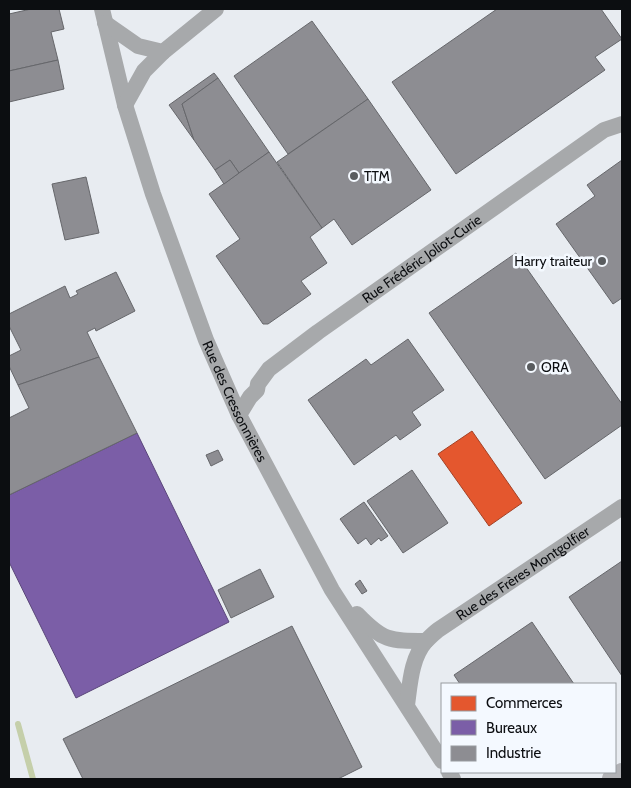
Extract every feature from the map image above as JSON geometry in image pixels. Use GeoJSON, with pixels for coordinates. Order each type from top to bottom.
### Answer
{"type":"FeatureCollection","features":[{"type":"Feature","properties":{"kind":"main road"},"geometry":{"type":"LineString","coordinates":[[613,779],[622,774]]}},
{"type":"Feature","properties":{"kind":"street"},"geometry":{"type":"LineString","coordinates":[[125,106],[144,71],[163,52],[216,9]]}},
{"type":"Feature","properties":{"kind":"street"},"geometry":{"type":"LineString","coordinates":[[103,16],[138,46],[163,52]]}},
{"type":"Feature","properties":{"kind":"street","name":"Rue des Cressonnières"},"geometry":{"type":"LineString","coordinates":[[103,16],[125,106],[153,194],[206,340],[240,414],[332,590],[441,759]]}},
{"type":"Feature","properties":{"kind":"street","name":"Rue Frédéric Joliot-Curie"},"geometry":{"type":"LineString","coordinates":[[240,414],[269,370],[311,337],[604,130],[622,124]]}},
{"type":"Feature","properties":{"kind":"street","name":"Rue des Frères Montgolfier"},"geometry":{"type":"LineString","coordinates":[[407,705],[412,674],[418,654],[426,641],[438,630],[622,507]]}},
{"type":"Feature","properties":{"kind":"street"},"geometry":{"type":"LineString","coordinates":[[332,590],[371,629],[389,640],[426,641]]}},
{"type":"Feature","properties":{"kind":"building: Commerces"},"geometry":{"type":"Polygon","coordinates":[[[472,431],[522,503],[489,526],[438,454],[472,431]]]}},
{"type":"Feature","properties":{"kind":"building: Bureaux"},"geometry":{"type":"Polygon","coordinates":[[[137,433],[229,622],[76,698],[9,562],[9,495],[137,433]]]}},
{"type":"Feature","properties":{"kind":"building: Industrie"},"geometry":{"type":"Polygon","coordinates":[[[31,9],[59,9],[64,29],[51,32],[58,60],[9,71],[9,14],[31,9]]]}},
{"type":"Feature","properties":{"kind":"building: Industrie"},"geometry":{"type":"Polygon","coordinates":[[[497,9],[601,9],[622,39],[595,57],[605,70],[456,174],[392,82],[497,9]]]}},
{"type":"Feature","properties":{"kind":"building: Industrie"},"geometry":{"type":"Polygon","coordinates":[[[312,21],[368,99],[288,154],[234,76],[312,21]]]}},
{"type":"Feature","properties":{"kind":"building: Industrie"},"geometry":{"type":"Polygon","coordinates":[[[58,60],[64,89],[9,102],[9,71],[58,60]]]}},
{"type":"Feature","properties":{"kind":"building: Industrie"},"geometry":{"type":"Polygon","coordinates":[[[214,73],[218,78],[182,104],[194,140],[169,105],[214,73]]]}},
{"type":"Feature","properties":{"kind":"building: Industrie"},"geometry":{"type":"Polygon","coordinates":[[[218,78],[269,152],[239,173],[230,160],[215,170],[194,140],[182,104],[218,78]]]}},
{"type":"Feature","properties":{"kind":"building: Industrie","name":"TTM"},"geometry":{"type":"Polygon","coordinates":[[[368,99],[431,190],[352,245],[334,219],[322,228],[277,162],[368,99]]]}},
{"type":"Feature","properties":{"kind":"building: Industrie"},"geometry":{"type":"Polygon","coordinates":[[[269,152],[322,228],[310,237],[327,263],[301,281],[311,294],[268,324],[263,324],[216,256],[240,239],[209,194],[269,152]]]}},
{"type":"Feature","properties":{"kind":"building: Industrie"},"geometry":{"type":"Polygon","coordinates":[[[230,160],[239,173],[224,184],[215,170],[230,160]]]}},
{"type":"Feature","properties":{"kind":"building: Industrie","name":"Harry traiteur"},"geometry":{"type":"Polygon","coordinates":[[[622,160],[622,298],[613,304],[556,224],[595,196],[587,185],[622,160]]]}},
{"type":"Feature","properties":{"kind":"building: Industrie"},"geometry":{"type":"Polygon","coordinates":[[[86,177],[99,233],[65,240],[52,184],[86,177]]]}},
{"type":"Feature","properties":{"kind":"building: Industrie","name":"ORA"},"geometry":{"type":"Polygon","coordinates":[[[516,253],[622,404],[622,425],[545,479],[429,313],[516,253]]]}},
{"type":"Feature","properties":{"kind":"building: Industrie"},"geometry":{"type":"Polygon","coordinates":[[[116,272],[135,311],[96,331],[95,328],[87,332],[99,357],[18,385],[9,366],[9,356],[21,350],[9,326],[9,314],[65,286],[70,298],[78,294],[76,291],[116,272]]]}},
{"type":"Feature","properties":{"kind":"building: Industrie"},"geometry":{"type":"Polygon","coordinates":[[[408,339],[444,390],[412,412],[421,425],[400,440],[396,435],[354,465],[308,400],[366,359],[371,365],[408,339]]]}},
{"type":"Feature","properties":{"kind":"building: Industrie"},"geometry":{"type":"Polygon","coordinates":[[[99,357],[137,433],[9,495],[9,418],[29,408],[18,385],[99,357]]]}},
{"type":"Feature","properties":{"kind":"building: Industrie"},"geometry":{"type":"Polygon","coordinates":[[[218,450],[223,460],[211,466],[206,455],[218,450]]]}},
{"type":"Feature","properties":{"kind":"building: Industrie"},"geometry":{"type":"Polygon","coordinates":[[[412,470],[448,523],[403,553],[367,501],[412,470]]]}},
{"type":"Feature","properties":{"kind":"building: Industrie"},"geometry":{"type":"Polygon","coordinates":[[[364,502],[388,536],[381,541],[379,538],[371,545],[366,538],[358,544],[340,519],[364,502]]]}},
{"type":"Feature","properties":{"kind":"building: Industrie"},"geometry":{"type":"Polygon","coordinates":[[[622,561],[622,676],[569,597],[622,561]]]}},
{"type":"Feature","properties":{"kind":"building: Industrie"},"geometry":{"type":"Polygon","coordinates":[[[260,569],[274,597],[231,618],[218,590],[260,569]]]}},
{"type":"Feature","properties":{"kind":"building: Industrie"},"geometry":{"type":"Polygon","coordinates":[[[360,580],[367,591],[362,594],[355,584],[360,580]]]}},
{"type":"Feature","properties":{"kind":"building: Industrie"},"geometry":{"type":"Polygon","coordinates":[[[532,622],[573,683],[459,683],[454,675],[532,622]]]}},
{"type":"Feature","properties":{"kind":"building: Industrie"},"geometry":{"type":"Polygon","coordinates":[[[292,626],[362,767],[338,779],[83,779],[63,739],[292,626]]]}},
{"type":"Feature","properties":{"kind":"waterway"},"geometry":{"type":"LineString","coordinates":[[18,724],[33,779]]}},
{"type":"Feature","properties":{"kind":"place","name":"TTM"},"geometry":{"type":"Point","coordinates":[354,176]}},
{"type":"Feature","properties":{"kind":"place","name":"Harry traiteur"},"geometry":{"type":"Point","coordinates":[602,261]}},
{"type":"Feature","properties":{"kind":"place","name":"ORA"},"geometry":{"type":"Point","coordinates":[531,367]}}]}
